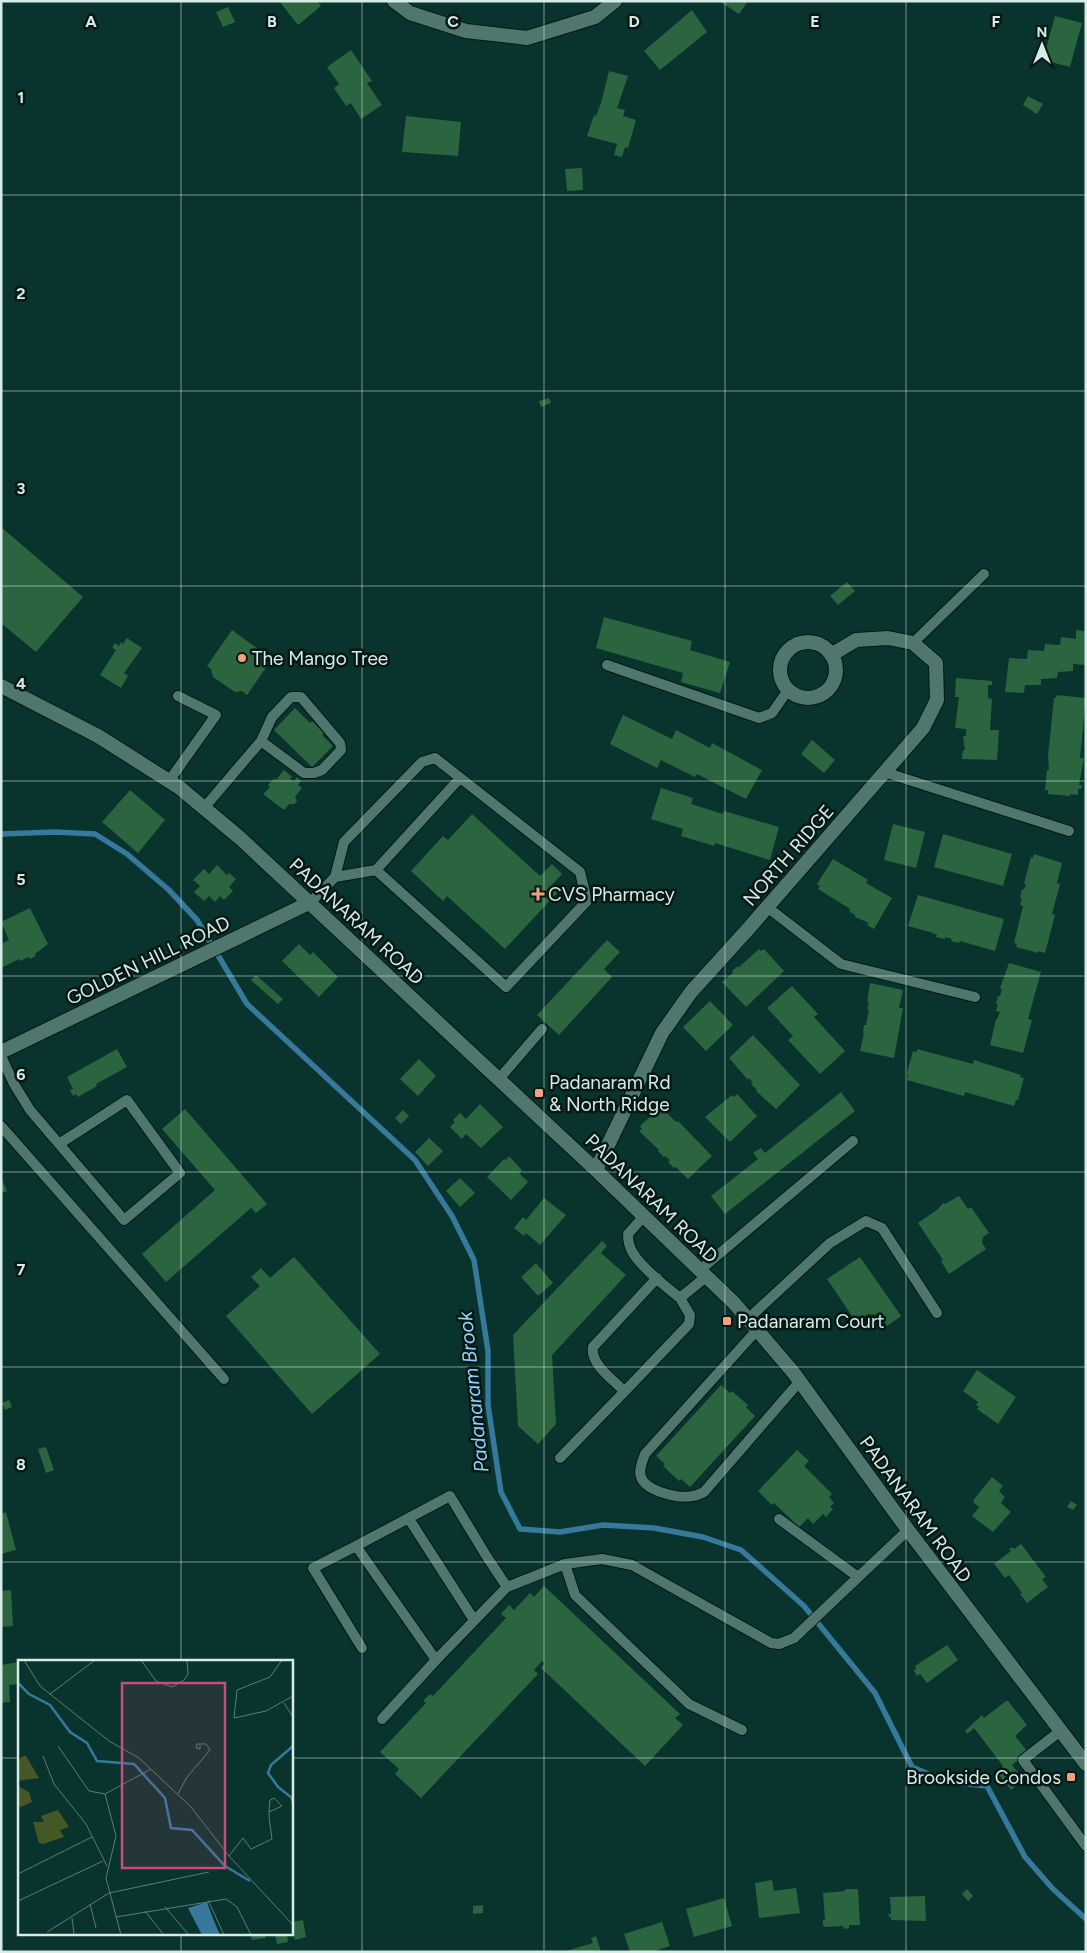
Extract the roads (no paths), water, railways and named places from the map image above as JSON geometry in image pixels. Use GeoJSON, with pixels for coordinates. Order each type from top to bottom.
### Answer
{"type":"FeatureCollection","features":[{"type":"Feature","properties":{"kind":"main road"},"geometry":{"type":"LineString","coordinates":[[394,1],[410,13],[466,31],[527,38],[595,17],[615,1]]}},
{"type":"Feature","properties":{"kind":"main road","name":"NORTH RIDGE"},"geometry":{"type":"LineString","coordinates":[[596,1170],[662,1033],[691,992],[922,728],[937,700],[936,663],[913,643],[888,638],[856,640],[831,655]]}},
{"type":"Feature","properties":{"kind":"main road"},"geometry":{"type":"LineString","coordinates":[[804,642],[815,643],[831,655],[835,665],[832,685],[816,697],[796,696],[788,690],[782,681],[779,671],[781,661],[790,649],[804,642]]}},
{"type":"Feature","properties":{"kind":"main road","name":"PADANARAM ROAD"},"geometry":{"type":"LineString","coordinates":[[1,686],[98,736],[169,781],[240,838],[311,902],[703,1273],[753,1325],[800,1381],[908,1530],[1059,1732],[1086,1764]]}},
{"type":"Feature","properties":{"kind":"main road","name":"GOLDEN HILL ROAD"},"geometry":{"type":"LineString","coordinates":[[1,1054],[311,902]]}},
{"type":"Feature","properties":{"kind":"lane"},"geometry":{"type":"LineString","coordinates":[[913,643],[984,574]]}},
{"type":"Feature","properties":{"kind":"lane"},"geometry":{"type":"LineString","coordinates":[[607,665],[759,718],[772,713],[788,690]]}},
{"type":"Feature","properties":{"kind":"lane"},"geometry":{"type":"LineString","coordinates":[[169,781],[216,715],[178,696]]}},
{"type":"Feature","properties":{"kind":"lane"},"geometry":{"type":"LineString","coordinates":[[204,808],[261,742],[272,717],[291,697],[301,697],[340,743],[341,750],[322,770],[314,773],[304,773],[261,742]]}},
{"type":"Feature","properties":{"kind":"lane"},"geometry":{"type":"LineString","coordinates":[[311,902],[335,877],[344,842],[422,762],[435,758],[580,872],[587,901],[506,987],[376,870]]}},
{"type":"Feature","properties":{"kind":"lane"},"geometry":{"type":"LineString","coordinates":[[884,772],[1069,831]]}},
{"type":"Feature","properties":{"kind":"lane"},"geometry":{"type":"LineString","coordinates":[[335,877],[376,870],[460,778]]}},
{"type":"Feature","properties":{"kind":"lane"},"geometry":{"type":"LineString","coordinates":[[767,907],[841,964],[975,998]]}},
{"type":"Feature","properties":{"kind":"lane"},"geometry":{"type":"LineString","coordinates":[[499,1079],[542,1029]]}},
{"type":"Feature","properties":{"kind":"lane"},"geometry":{"type":"LineString","coordinates":[[1,1054],[14,1084],[30,1110],[59,1144],[124,1220],[180,1173],[127,1100],[59,1144]]}},
{"type":"Feature","properties":{"kind":"lane"},"geometry":{"type":"LineString","coordinates":[[1,1126],[224,1379]]}},
{"type":"Feature","properties":{"kind":"lane"},"geometry":{"type":"LineString","coordinates":[[680,1298],[703,1273],[853,1141]]}},
{"type":"Feature","properties":{"kind":"lane"},"geometry":{"type":"LineString","coordinates":[[560,1458],[689,1324],[690,1316],[680,1298],[633,1254],[628,1244],[628,1234],[644,1216]]}},
{"type":"Feature","properties":{"kind":"lane"},"geometry":{"type":"LineString","coordinates":[[800,1381],[704,1492],[691,1497],[672,1496],[652,1488],[643,1481],[640,1473],[641,1463],[645,1454],[753,1325],[830,1242],[866,1221],[882,1228],[937,1312]]}},
{"type":"Feature","properties":{"kind":"lane"},"geometry":{"type":"LineString","coordinates":[[626,1390],[595,1361],[592,1354],[593,1347],[657,1278]]}},
{"type":"Feature","properties":{"kind":"lane"},"geometry":{"type":"LineString","coordinates":[[362,1648],[313,1568],[450,1496],[507,1587]]}},
{"type":"Feature","properties":{"kind":"lane"},"geometry":{"type":"LineString","coordinates":[[409,1519],[474,1620]]}},
{"type":"Feature","properties":{"kind":"lane"},"geometry":{"type":"LineString","coordinates":[[779,1519],[858,1577]]}},
{"type":"Feature","properties":{"kind":"lane"},"geometry":{"type":"LineString","coordinates":[[382,1719],[507,1587],[565,1564],[602,1559],[632,1565],[771,1643],[779,1644],[794,1638],[908,1530]]}},
{"type":"Feature","properties":{"kind":"lane"},"geometry":{"type":"LineString","coordinates":[[356,1546],[436,1660]]}},
{"type":"Feature","properties":{"kind":"lane"},"geometry":{"type":"LineString","coordinates":[[565,1564],[574,1595],[689,1704],[742,1730]]}},
{"type":"Feature","properties":{"kind":"lane"},"geometry":{"type":"LineString","coordinates":[[1059,1732],[1023,1760],[1086,1846]]}},
{"type":"Feature","properties":{"kind":"waterway","name":"Padanaram Brook"},"geometry":{"type":"LineString","coordinates":[[1,834],[55,832],[95,834],[127,854],[169,890],[197,920],[247,1004],[415,1160],[452,1216],[474,1260],[488,1351],[488,1405],[501,1492],[520,1529],[560,1532],[603,1525],[654,1528],[703,1537],[741,1550],[804,1606],[875,1693],[912,1767],[948,1782],[987,1786],[1025,1857],[1053,1889],[1086,1919]]}},
{"type":"Feature","properties":{"kind":"place","name":"The Mango Tree"},"geometry":{"type":"Point","coordinates":[242,658]}},
{"type":"Feature","properties":{"kind":"place","name":"CVS Pharmacy"},"geometry":{"type":"Point","coordinates":[538,894]}},
{"type":"Feature","properties":{"kind":"place","name":"Padanaram Rd & North Ridge"},"geometry":{"type":"Point","coordinates":[539,1093]}},
{"type":"Feature","properties":{"kind":"place","name":"Padanaram Court"},"geometry":{"type":"Point","coordinates":[727,1321]}},
{"type":"Feature","properties":{"kind":"place","name":"Brookside Condos"},"geometry":{"type":"Point","coordinates":[1071,1777]}}]}
